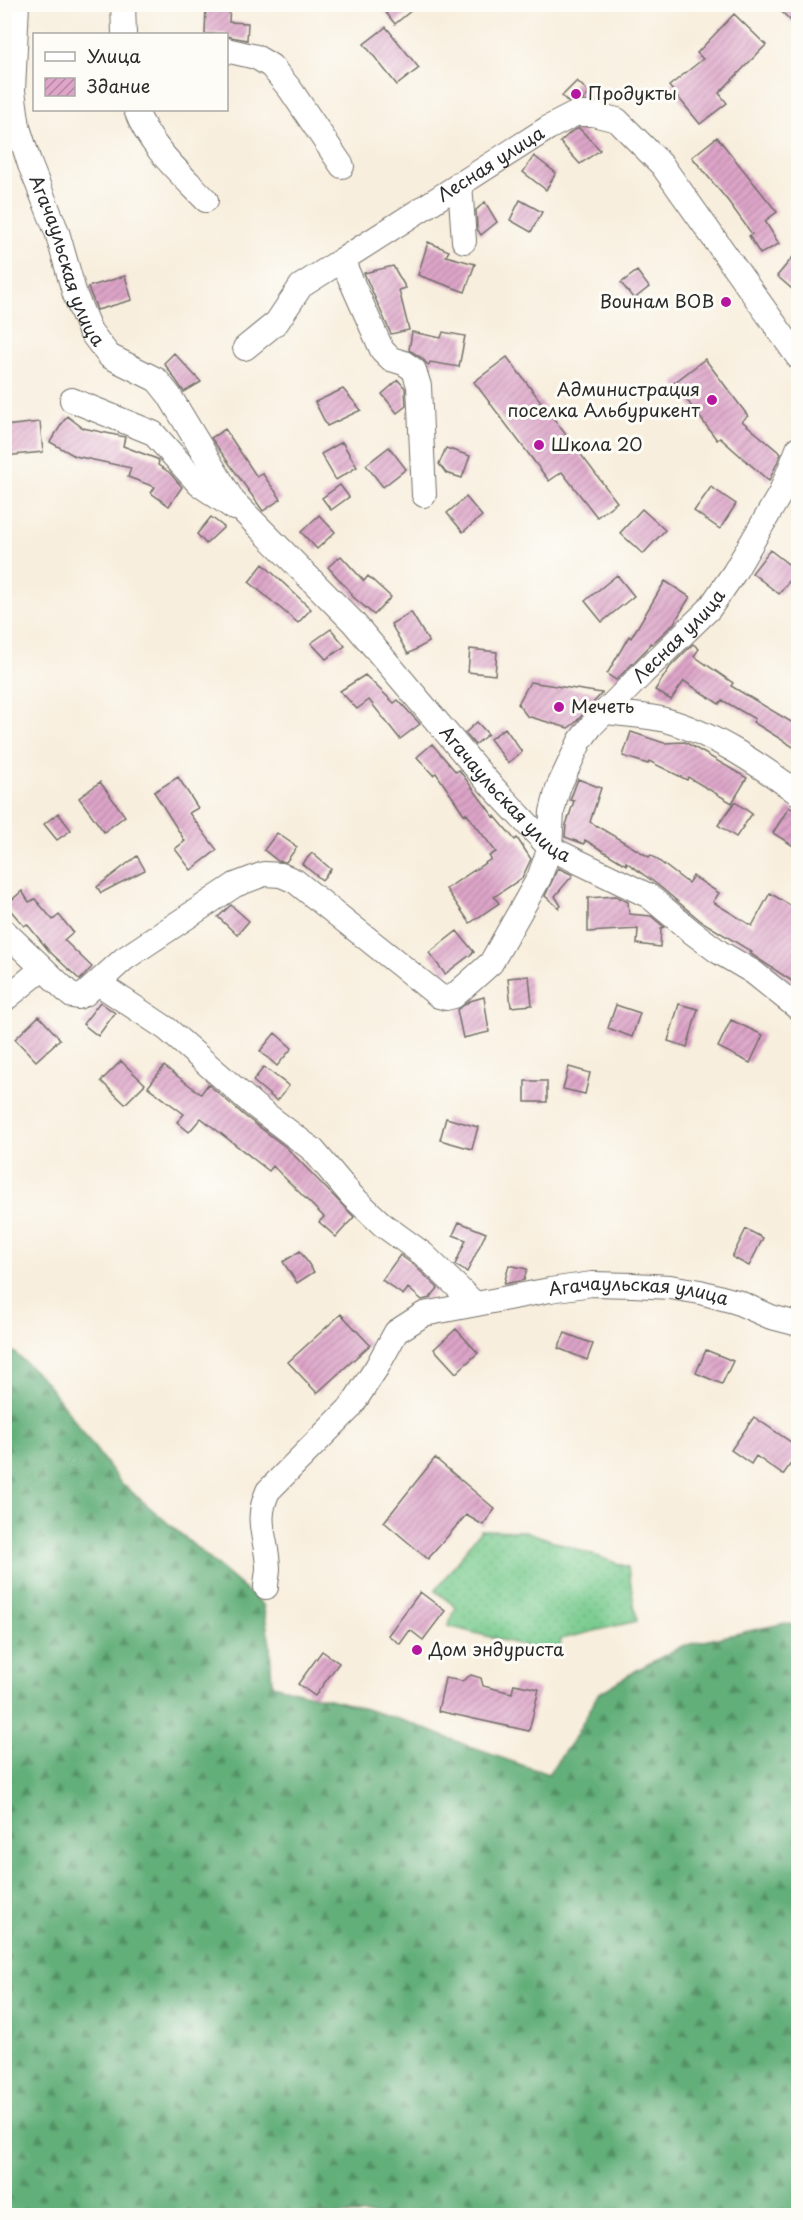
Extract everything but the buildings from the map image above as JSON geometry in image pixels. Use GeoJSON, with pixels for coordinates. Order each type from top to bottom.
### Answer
{"type":"FeatureCollection","features":[{"type":"Feature","properties":{"kind":"street","name":"Агачаульская улица"},"geometry":{"type":"LineString","coordinates":[[17,4],[13,91],[18,127],[30,165],[57,232],[75,295],[90,331],[109,356],[157,380],[169,395],[233,501],[352,622],[487,781],[550,848],[649,896],[719,952],[753,972],[798,1008]]}},
{"type":"Feature","properties":{"kind":"street"},"geometry":{"type":"LineString","coordinates":[[123,4],[124,33]]}},
{"type":"Feature","properties":{"kind":"street"},"geometry":{"type":"LineString","coordinates":[[228,50],[256,57],[271,66],[291,89],[342,166]]}},
{"type":"Feature","properties":{"kind":"street"},"geometry":{"type":"LineString","coordinates":[[136,111],[165,158],[206,200]]}},
{"type":"Feature","properties":{"kind":"street","name":"Лесная улица"},"geometry":{"type":"LineString","coordinates":[[245,348],[277,322],[301,286],[548,128],[575,114],[593,114],[617,120],[662,165],[798,357]]}},
{"type":"Feature","properties":{"kind":"street"},"geometry":{"type":"LineString","coordinates":[[460,183],[464,241]]}},
{"type":"Feature","properties":{"kind":"street"},"geometry":{"type":"LineString","coordinates":[[342,260],[382,350],[391,359],[404,363],[414,370],[419,386],[424,495]]}},
{"type":"Feature","properties":{"kind":"street","name":"Агачаульская улица"},"geometry":{"type":"LineString","coordinates":[[72,400],[153,433],[199,484],[258,525]]}},
{"type":"Feature","properties":{"kind":"street","name":"Лесная улица"},"geometry":{"type":"LineString","coordinates":[[42,969],[72,996],[78,997],[85,994],[124,959],[235,885],[264,874],[281,875],[295,881],[439,996],[446,998],[454,996],[490,963],[538,878],[550,848],[552,812],[558,788],[580,741],[642,674],[709,609],[734,573],[780,494],[798,450]]}},
{"type":"Feature","properties":{"kind":"street"},"geometry":{"type":"LineString","coordinates":[[606,712],[663,720],[685,726],[744,757],[798,793]]}},
{"type":"Feature","properties":{"kind":"street"},"geometry":{"type":"LineString","coordinates":[[4,931],[42,969],[4,1000]]}},
{"type":"Feature","properties":{"kind":"street"},"geometry":{"type":"LineString","coordinates":[[98,983],[167,1029],[255,1106],[313,1150],[352,1196],[383,1225],[423,1254],[475,1304]]}},
{"type":"Feature","properties":{"kind":"street","name":"Агачаульская улица"},"geometry":{"type":"LineString","coordinates":[[266,1587],[268,1568],[261,1521],[263,1504],[268,1491],[350,1408],[377,1367],[396,1332],[424,1314],[592,1284],[642,1285],[670,1287],[718,1297],[737,1302],[771,1317],[798,1324]]}},
{"type":"Feature","properties":{"kind":"green space"},"geometry":{"type":"Polygon","coordinates":[[[4,1349],[15,1353],[46,1382],[119,1481],[263,1605],[270,1644],[272,1685],[353,1705],[410,1723],[548,1774],[575,1737],[598,1694],[637,1670],[682,1646],[785,1623],[798,1626],[798,2215],[5,2215],[4,1349]]]}},
{"type":"Feature","properties":{"kind":"green space"},"geometry":{"type":"Polygon","coordinates":[[[481,1530],[525,1531],[628,1567],[637,1621],[561,1639],[559,1655],[448,1626],[456,1607],[435,1591],[481,1530]]]}},
{"type":"Feature","properties":{"kind":"place","name":"Продукты"},"geometry":{"type":"Point","coordinates":[576,94]}},
{"type":"Feature","properties":{"kind":"place","name":"Воинам ВОВ"},"geometry":{"type":"Point","coordinates":[726,302]}},
{"type":"Feature","properties":{"kind":"place","name":"Администрация поселка Альбурикент"},"geometry":{"type":"Point","coordinates":[712,400]}},
{"type":"Feature","properties":{"kind":"place","name":"Школа 20"},"geometry":{"type":"Point","coordinates":[539,445]}},
{"type":"Feature","properties":{"kind":"place","name":"Мечеть"},"geometry":{"type":"Point","coordinates":[559,707]}},
{"type":"Feature","properties":{"kind":"place","name":"Дом эндуриста"},"geometry":{"type":"Point","coordinates":[417,1650]}}]}
